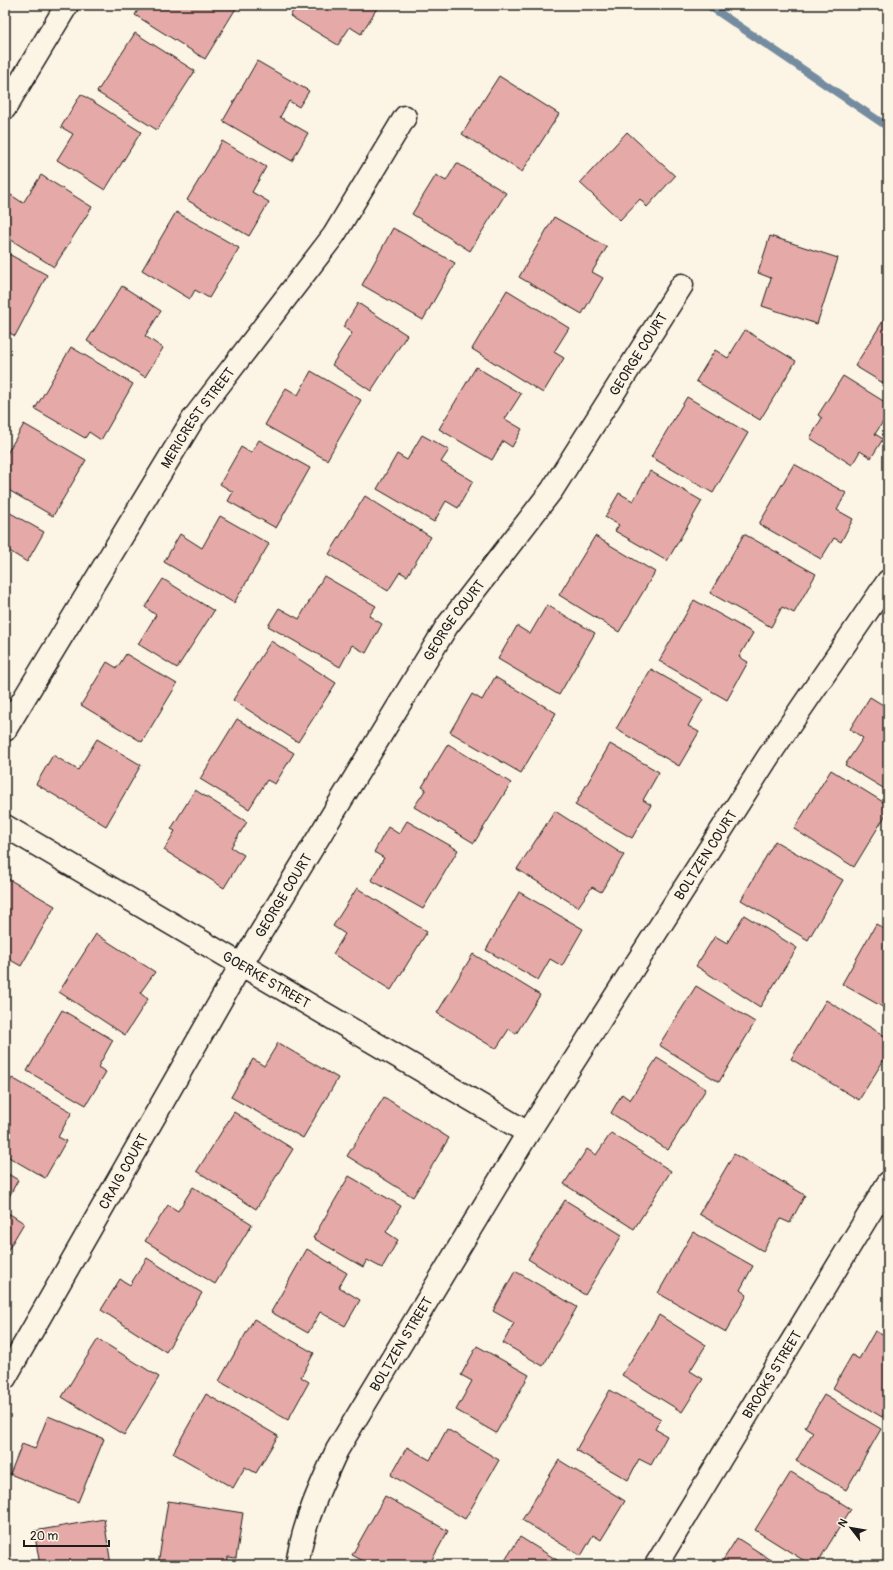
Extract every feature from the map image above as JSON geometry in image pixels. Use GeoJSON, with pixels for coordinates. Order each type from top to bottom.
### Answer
{"type":"FeatureCollection","features":[{"type":"Feature","properties":{"kind":"street"},"geometry":{"type":"LineString","coordinates":[[5,108],[67,5]]}},
{"type":"Feature","properties":{"kind":"street","name":"MERICREST STREET"},"geometry":{"type":"LineString","coordinates":[[5,730],[193,419],[334,235],[405,117]]}},
{"type":"Feature","properties":{"kind":"street","name":"GEORGE COURT"},"geometry":{"type":"LineString","coordinates":[[241,965],[447,626],[552,490],[682,285]]}},
{"type":"Feature","properties":{"kind":"street","name":"BOLTZEN COURT"},"geometry":{"type":"LineString","coordinates":[[528,1133],[768,757],[888,581]]}},
{"type":"Feature","properties":{"kind":"street","name":"GOERKE STREET"},"geometry":{"type":"LineString","coordinates":[[5,826],[528,1133]]}},
{"type":"Feature","properties":{"kind":"street","name":"CRAIG COURT"},"geometry":{"type":"LineString","coordinates":[[5,1378],[241,965]]}},
{"type":"Feature","properties":{"kind":"street","name":"BOLTZEN STREET"},"geometry":{"type":"LineString","coordinates":[[297,1565],[315,1498],[337,1450],[528,1133]]}},
{"type":"Feature","properties":{"kind":"street","name":"BROOKS STREET"},"geometry":{"type":"LineString","coordinates":[[656,1565],[888,1183]]}},
{"type":"Feature","properties":{"kind":"building"},"geometry":{"type":"Polygon","coordinates":[[[141,5],[238,5],[205,59],[135,15],[141,5]]]}},
{"type":"Feature","properties":{"kind":"building"},"geometry":{"type":"Polygon","coordinates":[[[297,5],[379,5],[361,34],[350,27],[338,45],[290,16],[297,5]]]}},
{"type":"Feature","properties":{"kind":"building"},"geometry":{"type":"Polygon","coordinates":[[[135,33],[195,71],[157,130],[97,92],[135,33]]]}},
{"type":"Feature","properties":{"kind":"building"},"geometry":{"type":"Polygon","coordinates":[[[257,61],[309,91],[299,107],[289,101],[280,117],[308,133],[292,161],[223,121],[257,61]]]}},
{"type":"Feature","properties":{"kind":"building"},"geometry":{"type":"Polygon","coordinates":[[[499,76],[559,114],[522,172],[462,134],[499,76]]]}},
{"type":"Feature","properties":{"kind":"building"},"geometry":{"type":"Polygon","coordinates":[[[81,94],[141,132],[105,190],[57,160],[73,134],[61,127],[81,94]]]}},
{"type":"Feature","properties":{"kind":"building"},"geometry":{"type":"Polygon","coordinates":[[[627,132],[675,176],[647,207],[640,199],[620,220],[580,183],[627,132]]]}},
{"type":"Feature","properties":{"kind":"building"},"geometry":{"type":"Polygon","coordinates":[[[222,141],[266,167],[252,192],[269,202],[249,236],[187,200],[222,141]]]}},
{"type":"Feature","properties":{"kind":"building"},"geometry":{"type":"Polygon","coordinates":[[[457,163],[506,193],[470,251],[412,214],[436,175],[446,181],[457,163]]]}},
{"type":"Feature","properties":{"kind":"building"},"geometry":{"type":"Polygon","coordinates":[[[41,175],[92,207],[54,267],[5,236],[9,228],[5,226],[5,204],[11,195],[23,203],[41,175]]]}},
{"type":"Feature","properties":{"kind":"building"},"geometry":{"type":"Polygon","coordinates":[[[176,212],[239,248],[209,298],[195,290],[190,299],[142,270],[176,212]]]}},
{"type":"Feature","properties":{"kind":"building"},"geometry":{"type":"Polygon","coordinates":[[[554,217],[607,247],[592,272],[603,278],[582,314],[519,277],[554,217]]]}},
{"type":"Feature","properties":{"kind":"building"},"geometry":{"type":"Polygon","coordinates":[[[393,228],[455,263],[423,320],[362,285],[393,228]]]}},
{"type":"Feature","properties":{"kind":"building"},"geometry":{"type":"Polygon","coordinates":[[[770,236],[838,258],[817,324],[762,306],[771,278],[758,273],[770,236]]]}},
{"type":"Feature","properties":{"kind":"building"},"geometry":{"type":"Polygon","coordinates":[[[5,252],[47,275],[15,336],[5,330],[5,252]]]}},
{"type":"Feature","properties":{"kind":"building"},"geometry":{"type":"Polygon","coordinates":[[[122,286],[161,311],[145,336],[163,348],[145,377],[87,341],[122,286]]]}},
{"type":"Feature","properties":{"kind":"building"},"geometry":{"type":"Polygon","coordinates":[[[507,290],[569,328],[554,352],[564,358],[543,393],[472,349],[507,290]]]}},
{"type":"Feature","properties":{"kind":"building"},"geometry":{"type":"Polygon","coordinates":[[[358,303],[407,335],[371,391],[332,365],[352,333],[343,327],[358,303]]]}},
{"type":"Feature","properties":{"kind":"building"},"geometry":{"type":"Polygon","coordinates":[[[888,313],[888,386],[855,366],[888,313]]]}},
{"type":"Feature","properties":{"kind":"building"},"geometry":{"type":"Polygon","coordinates":[[[745,330],[796,361],[760,420],[696,381],[715,350],[728,358],[745,330]]]}},
{"type":"Feature","properties":{"kind":"building"},"geometry":{"type":"Polygon","coordinates":[[[71,347],[133,384],[101,440],[89,432],[85,438],[35,409],[71,347]]]}},
{"type":"Feature","properties":{"kind":"building"},"geometry":{"type":"Polygon","coordinates":[[[476,367],[521,394],[505,419],[522,429],[512,447],[503,441],[492,460],[439,429],[476,367]]]}},
{"type":"Feature","properties":{"kind":"building"},"geometry":{"type":"Polygon","coordinates":[[[311,371],[361,400],[327,460],[265,425],[286,388],[298,395],[311,371]]]}},
{"type":"Feature","properties":{"kind":"building"},"geometry":{"type":"Polygon","coordinates":[[[843,376],[888,404],[888,414],[875,434],[883,439],[871,458],[860,451],[852,465],[810,438],[822,418],[818,415],[843,376]]]}},
{"type":"Feature","properties":{"kind":"building"},"geometry":{"type":"Polygon","coordinates":[[[687,397],[748,433],[713,493],[651,457],[687,397]]]}},
{"type":"Feature","properties":{"kind":"building"},"geometry":{"type":"Polygon","coordinates":[[[24,424],[86,460],[53,516],[5,488],[5,457],[24,424]]]}},
{"type":"Feature","properties":{"kind":"building"},"geometry":{"type":"Polygon","coordinates":[[[422,435],[449,450],[441,462],[473,481],[458,508],[446,501],[434,522],[377,489],[397,454],[407,460],[422,435]]]}},
{"type":"Feature","properties":{"kind":"building"},"geometry":{"type":"Polygon","coordinates":[[[259,440],[310,468],[276,528],[228,501],[233,492],[220,484],[241,447],[251,453],[259,440]]]}},
{"type":"Feature","properties":{"kind":"building"},"geometry":{"type":"Polygon","coordinates":[[[794,464],[846,493],[837,510],[853,519],[841,542],[834,538],[821,559],[759,524],[794,464]]]}},
{"type":"Feature","properties":{"kind":"building"},"geometry":{"type":"Polygon","coordinates":[[[650,471],[702,501],[667,561],[615,531],[619,525],[605,517],[619,493],[633,501],[650,471]]]}},
{"type":"Feature","properties":{"kind":"building"},"geometry":{"type":"Polygon","coordinates":[[[365,496],[431,537],[407,576],[400,572],[388,591],[329,554],[365,496]]]}},
{"type":"Feature","properties":{"kind":"building"},"geometry":{"type":"Polygon","coordinates":[[[5,510],[44,532],[27,562],[6,549],[5,551],[5,510]]]}},
{"type":"Feature","properties":{"kind":"building"},"geometry":{"type":"Polygon","coordinates":[[[220,516],[269,544],[234,603],[164,562],[180,534],[202,548],[220,516]]]}},
{"type":"Feature","properties":{"kind":"building"},"geometry":{"type":"Polygon","coordinates":[[[744,534],[816,574],[794,613],[782,607],[771,627],[710,593],[744,534]]]}},
{"type":"Feature","properties":{"kind":"building"},"geometry":{"type":"Polygon","coordinates":[[[595,536],[655,572],[619,632],[559,595],[595,536]]]}},
{"type":"Feature","properties":{"kind":"building"},"geometry":{"type":"Polygon","coordinates":[[[324,576],[376,606],[369,616],[382,624],[366,653],[352,645],[340,667],[268,626],[279,608],[299,619],[324,576]]]}},
{"type":"Feature","properties":{"kind":"building"},"geometry":{"type":"Polygon","coordinates":[[[163,579],[214,611],[177,668],[138,644],[156,615],[145,607],[163,579]]]}},
{"type":"Feature","properties":{"kind":"building"},"geometry":{"type":"Polygon","coordinates":[[[694,600],[753,633],[739,657],[748,662],[727,700],[659,661],[694,600]]]}},
{"type":"Feature","properties":{"kind":"building"},"geometry":{"type":"Polygon","coordinates":[[[547,605],[595,633],[559,695],[498,659],[517,626],[530,634],[547,605]]]}},
{"type":"Feature","properties":{"kind":"building"},"geometry":{"type":"Polygon","coordinates":[[[271,641],[336,683],[298,742],[233,700],[271,641]]]}},
{"type":"Feature","properties":{"kind":"building"},"geometry":{"type":"Polygon","coordinates":[[[126,654],[177,684],[142,742],[81,705],[107,662],[117,668],[126,654]]]}},
{"type":"Feature","properties":{"kind":"building"},"geometry":{"type":"Polygon","coordinates":[[[651,669],[703,699],[688,726],[699,732],[679,766],[616,729],[651,669]]]}},
{"type":"Feature","properties":{"kind":"building"},"geometry":{"type":"Polygon","coordinates":[[[495,677],[556,713],[521,773],[450,732],[472,694],[482,700],[495,677]]]}},
{"type":"Feature","properties":{"kind":"building"},"geometry":{"type":"Polygon","coordinates":[[[870,697],[888,708],[888,791],[845,765],[863,738],[850,729],[870,697]]]}},
{"type":"Feature","properties":{"kind":"building"},"geometry":{"type":"Polygon","coordinates":[[[237,719],[294,753],[275,784],[267,780],[249,809],[200,779],[237,719]]]}},
{"type":"Feature","properties":{"kind":"building"},"geometry":{"type":"Polygon","coordinates":[[[97,739],[141,765],[106,826],[36,784],[53,755],[78,770],[97,739]]]}},
{"type":"Feature","properties":{"kind":"building"},"geometry":{"type":"Polygon","coordinates":[[[448,744],[511,783],[474,843],[414,807],[426,789],[422,787],[448,744]]]}},
{"type":"Feature","properties":{"kind":"building"},"geometry":{"type":"Polygon","coordinates":[[[610,744],[659,772],[643,800],[651,805],[632,838],[575,805],[610,744]]]}},
{"type":"Feature","properties":{"kind":"building"},"geometry":{"type":"Polygon","coordinates":[[[831,770],[888,805],[888,811],[854,867],[794,829],[831,770]]]}},
{"type":"Feature","properties":{"kind":"building"},"geometry":{"type":"Polygon","coordinates":[[[195,790],[247,822],[231,847],[244,855],[224,888],[164,850],[175,831],[171,829],[195,790]]]}},
{"type":"Feature","properties":{"kind":"building"},"geometry":{"type":"Polygon","coordinates":[[[555,811],[624,855],[601,892],[592,887],[578,907],[517,869],[555,811]]]}},
{"type":"Feature","properties":{"kind":"building"},"geometry":{"type":"Polygon","coordinates":[[[407,821],[458,850],[423,909],[371,880],[384,858],[374,852],[388,827],[399,834],[407,821]]]}},
{"type":"Feature","properties":{"kind":"building"},"geometry":{"type":"Polygon","coordinates":[[[775,841],[843,880],[808,940],[741,900],[775,841]]]}},
{"type":"Feature","properties":{"kind":"building"},"geometry":{"type":"Polygon","coordinates":[[[5,877],[55,906],[21,966],[5,957],[5,877]]]}},
{"type":"Feature","properties":{"kind":"building"},"geometry":{"type":"Polygon","coordinates":[[[357,888],[427,932],[391,990],[333,954],[345,934],[333,926],[357,888]]]}},
{"type":"Feature","properties":{"kind":"building"},"geometry":{"type":"Polygon","coordinates":[[[519,892],[583,929],[562,966],[550,959],[538,980],[486,950],[519,892]]]}},
{"type":"Feature","properties":{"kind":"building"},"geometry":{"type":"Polygon","coordinates":[[[744,915],[797,948],[760,1007],[696,966],[715,936],[727,943],[744,915]]]}},
{"type":"Feature","properties":{"kind":"building"},"geometry":{"type":"Polygon","coordinates":[[[876,924],[888,931],[888,1010],[842,984],[876,924]]]}},
{"type":"Feature","properties":{"kind":"building"},"geometry":{"type":"Polygon","coordinates":[[[96,934],[155,972],[140,993],[148,999],[125,1035],[59,992],[96,934]]]}},
{"type":"Feature","properties":{"kind":"building"},"geometry":{"type":"Polygon","coordinates":[[[473,954],[540,995],[516,1034],[509,1029],[496,1049],[437,1013],[473,954]]]}},
{"type":"Feature","properties":{"kind":"building"},"geometry":{"type":"Polygon","coordinates":[[[696,986],[755,1022],[719,1082],[659,1045],[696,986]]]}},
{"type":"Feature","properties":{"kind":"building"},"geometry":{"type":"Polygon","coordinates":[[[826,1000],[888,1038],[888,1053],[859,1100],[791,1059],[826,1000]]]}},
{"type":"Feature","properties":{"kind":"building"},"geometry":{"type":"Polygon","coordinates":[[[62,1010],[113,1040],[98,1067],[106,1072],[86,1105],[27,1071],[62,1010]]]}},
{"type":"Feature","properties":{"kind":"building"},"geometry":{"type":"Polygon","coordinates":[[[278,1043],[338,1078],[303,1138],[231,1097],[253,1059],[264,1066],[278,1043]]]}},
{"type":"Feature","properties":{"kind":"building"},"geometry":{"type":"Polygon","coordinates":[[[657,1058],[706,1089],[668,1150],[611,1113],[622,1094],[630,1100],[657,1058]]]}},
{"type":"Feature","properties":{"kind":"building"},"geometry":{"type":"Polygon","coordinates":[[[12,1078],[72,1112],[58,1137],[66,1141],[45,1178],[5,1155],[5,1091],[12,1078]]]}},
{"type":"Feature","properties":{"kind":"building"},"geometry":{"type":"Polygon","coordinates":[[[384,1097],[449,1138],[413,1197],[347,1156],[384,1097]]]}},
{"type":"Feature","properties":{"kind":"building"},"geometry":{"type":"Polygon","coordinates":[[[234,1112],[293,1149],[256,1209],[197,1171],[234,1112]]]}},
{"type":"Feature","properties":{"kind":"building"},"geometry":{"type":"Polygon","coordinates":[[[611,1133],[671,1171],[634,1229],[564,1184],[587,1149],[596,1155],[611,1133]]]}},
{"type":"Feature","properties":{"kind":"building"},"geometry":{"type":"Polygon","coordinates":[[[734,1154],[805,1195],[790,1223],[781,1219],[763,1251],[699,1214],[734,1154]]]}},
{"type":"Feature","properties":{"kind":"building"},"geometry":{"type":"Polygon","coordinates":[[[5,1172],[18,1180],[5,1204],[5,1172]]]}},
{"type":"Feature","properties":{"kind":"building"},"geometry":{"type":"Polygon","coordinates":[[[349,1176],[401,1206],[386,1232],[398,1240],[382,1268],[367,1260],[363,1267],[313,1238],[349,1176]]]}},
{"type":"Feature","properties":{"kind":"building"},"geometry":{"type":"Polygon","coordinates":[[[193,1187],[252,1224],[215,1284],[145,1241],[168,1205],[178,1211],[193,1187]]]}},
{"type":"Feature","properties":{"kind":"building"},"geometry":{"type":"Polygon","coordinates":[[[565,1200],[622,1235],[585,1295],[528,1259],[565,1200]]]}},
{"type":"Feature","properties":{"kind":"building"},"geometry":{"type":"Polygon","coordinates":[[[5,1211],[24,1223],[5,1255],[5,1211]]]}},
{"type":"Feature","properties":{"kind":"building"},"geometry":{"type":"Polygon","coordinates":[[[693,1232],[753,1266],[740,1290],[747,1295],[726,1332],[658,1293],[693,1232]]]}},
{"type":"Feature","properties":{"kind":"building"},"geometry":{"type":"Polygon","coordinates":[[[307,1249],[347,1273],[339,1287],[360,1300],[345,1326],[320,1312],[308,1333],[271,1312],[307,1249]]]}},
{"type":"Feature","properties":{"kind":"building"},"geometry":{"type":"Polygon","coordinates":[[[147,1258],[202,1293],[166,1352],[101,1310],[120,1279],[130,1285],[147,1258]]]}},
{"type":"Feature","properties":{"kind":"building"},"geometry":{"type":"Polygon","coordinates":[[[515,1271],[577,1307],[543,1366],[503,1343],[514,1323],[493,1311],[515,1271]]]}},
{"type":"Feature","properties":{"kind":"building"},"geometry":{"type":"Polygon","coordinates":[[[659,1315],[706,1345],[690,1371],[703,1379],[682,1412],[622,1375],[659,1315]]]}},
{"type":"Feature","properties":{"kind":"building"},"geometry":{"type":"Polygon","coordinates":[[[254,1319],[314,1353],[301,1377],[309,1382],[288,1420],[219,1381],[254,1319]]]}},
{"type":"Feature","properties":{"kind":"building"},"geometry":{"type":"Polygon","coordinates":[[[875,1331],[888,1338],[888,1407],[882,1417],[833,1388],[852,1355],[859,1359],[875,1331]]]}},
{"type":"Feature","properties":{"kind":"building"},"geometry":{"type":"Polygon","coordinates":[[[98,1339],[159,1377],[124,1435],[62,1397],[98,1339]]]}},
{"type":"Feature","properties":{"kind":"building"},"geometry":{"type":"Polygon","coordinates":[[[477,1346],[529,1375],[496,1433],[456,1410],[472,1381],[461,1375],[477,1346]]]}},
{"type":"Feature","properties":{"kind":"building"},"geometry":{"type":"Polygon","coordinates":[[[610,1390],[661,1419],[655,1429],[667,1436],[651,1465],[639,1459],[628,1480],[576,1450],[610,1390]]]}},
{"type":"Feature","properties":{"kind":"building"},"geometry":{"type":"Polygon","coordinates":[[[206,1394],[278,1436],[256,1473],[245,1467],[233,1488],[173,1453],[206,1394]]]}},
{"type":"Feature","properties":{"kind":"building"},"geometry":{"type":"Polygon","coordinates":[[[824,1395],[881,1429],[846,1490],[796,1461],[813,1432],[805,1427],[824,1395]]]}},
{"type":"Feature","properties":{"kind":"building"},"geometry":{"type":"Polygon","coordinates":[[[48,1416],[104,1439],[78,1502],[10,1474],[22,1444],[35,1449],[48,1416]]]}},
{"type":"Feature","properties":{"kind":"building"},"geometry":{"type":"Polygon","coordinates":[[[447,1429],[499,1460],[465,1519],[391,1475],[407,1447],[430,1460],[447,1429]]]}},
{"type":"Feature","properties":{"kind":"building"},"geometry":{"type":"Polygon","coordinates":[[[559,1460],[625,1501],[601,1540],[593,1535],[581,1556],[522,1520],[559,1460]]]}},
{"type":"Feature","properties":{"kind":"building"},"geometry":{"type":"Polygon","coordinates":[[[791,1472],[851,1509],[816,1565],[811,1565],[755,1530],[791,1472]]]}},
{"type":"Feature","properties":{"kind":"building"},"geometry":{"type":"Polygon","coordinates":[[[385,1496],[448,1531],[429,1565],[371,1565],[352,1555],[385,1496]]]}},
{"type":"Feature","properties":{"kind":"building"},"geometry":{"type":"Polygon","coordinates":[[[168,1501],[243,1513],[236,1558],[228,1557],[227,1565],[158,1565],[168,1501]]]}},
{"type":"Feature","properties":{"kind":"building"},"geometry":{"type":"Polygon","coordinates":[[[104,1519],[111,1565],[40,1565],[34,1531],[104,1519]]]}},
{"type":"Feature","properties":{"kind":"building"},"geometry":{"type":"Polygon","coordinates":[[[520,1537],[565,1565],[502,1565],[520,1537]]]}},
{"type":"Feature","properties":{"kind":"building"},"geometry":{"type":"Polygon","coordinates":[[[737,1538],[779,1565],[720,1565],[737,1538]]]}},
{"type":"Feature","properties":{"kind":"waterway"},"geometry":{"type":"LineString","coordinates":[[708,5],[888,127]]}}]}
